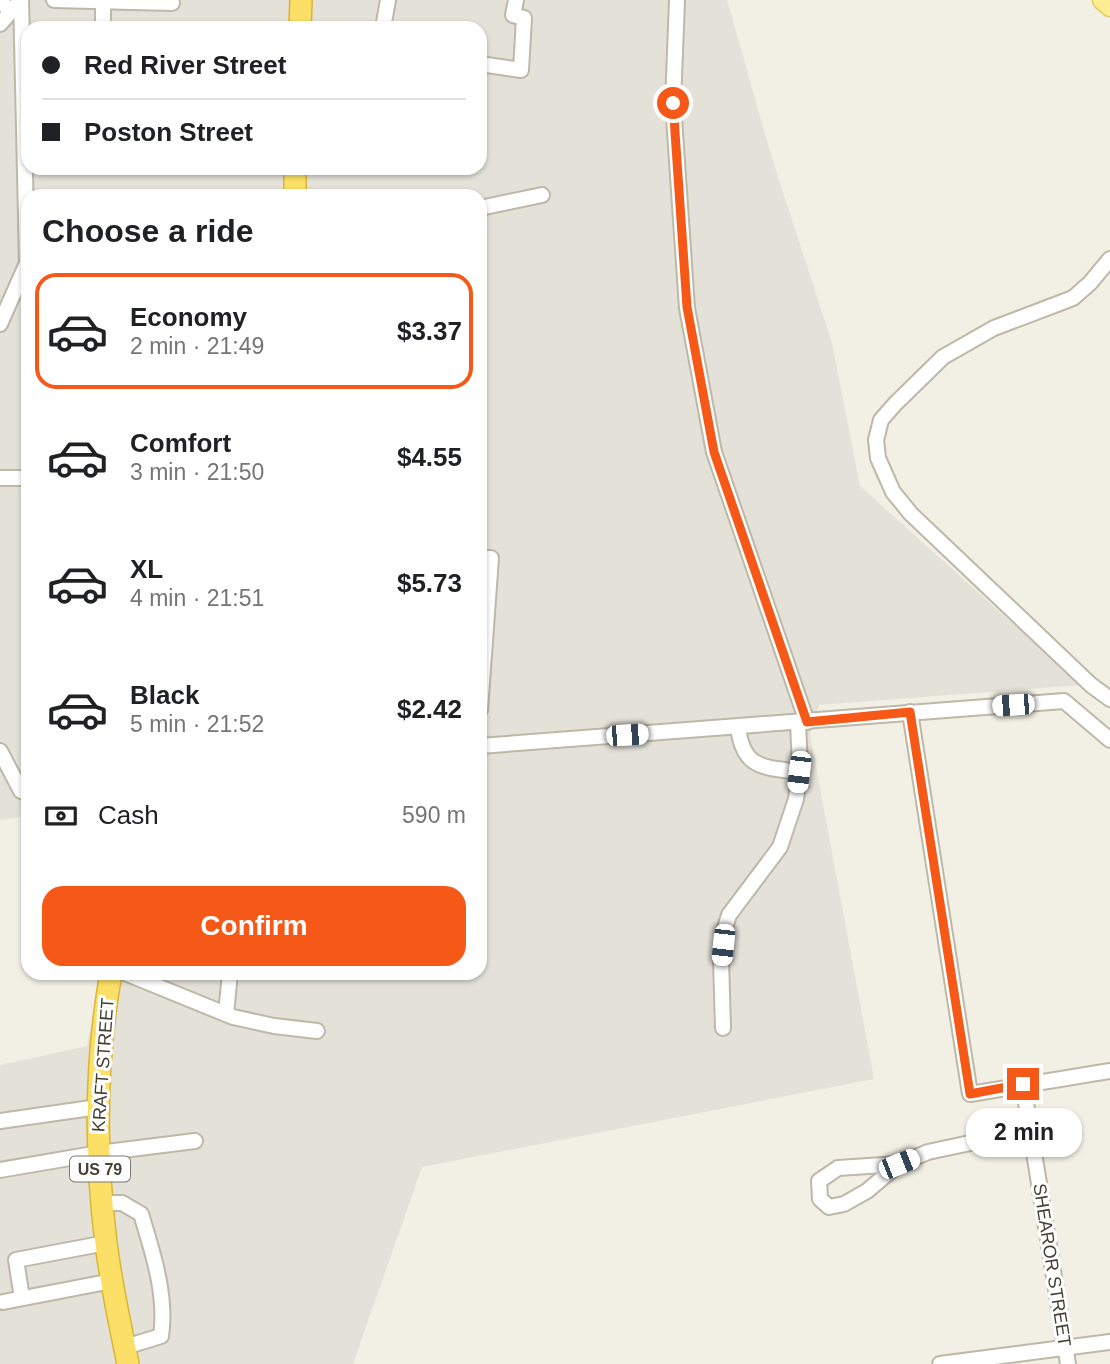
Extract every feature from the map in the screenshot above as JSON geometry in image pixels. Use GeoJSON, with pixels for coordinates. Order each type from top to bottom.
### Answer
{"type":"FeatureCollection","features":[{"type":"Feature","properties":{"kind":"highway"},"geometry":{"type":"LineString","coordinates":[[300,21],[302,0]]}},
{"type":"Feature","properties":{"kind":"highway","name":"KRAFT STREET"},"geometry":{"type":"LineString","coordinates":[[110,980],[98,1107],[99,1153],[106,1243],[126,1355]]}},
{"type":"Feature","properties":{"kind":"main road"},"geometry":{"type":"LineString","coordinates":[[1102,0],[1110,7]]}},
{"type":"Feature","properties":{"kind":"street"},"geometry":{"type":"LineString","coordinates":[[54,0],[172,3]]}},
{"type":"Feature","properties":{"kind":"street"},"geometry":{"type":"LineString","coordinates":[[384,21],[388,0]]}},
{"type":"Feature","properties":{"kind":"street"},"geometry":{"type":"LineString","coordinates":[[487,65],[521,70],[524,18],[513,15],[516,0]]}},
{"type":"Feature","properties":{"kind":"street"},"geometry":{"type":"LineString","coordinates":[[677,0],[673,103],[687,307],[714,452],[803,722],[796,799],[780,847],[729,915],[724,931],[721,959],[723,1028]]}},
{"type":"Feature","properties":{"kind":"street"},"geometry":{"type":"LineString","coordinates":[[103,1],[103,21]]}},
{"type":"Feature","properties":{"kind":"street"},"geometry":{"type":"LineString","coordinates":[[0,24],[13,3]]}},
{"type":"Feature","properties":{"kind":"street"},"geometry":{"type":"LineString","coordinates":[[13,3],[21,27]]}},
{"type":"Feature","properties":{"kind":"street"},"geometry":{"type":"LineString","coordinates":[[487,207],[542,195]]}},
{"type":"Feature","properties":{"kind":"street"},"geometry":{"type":"LineString","coordinates":[[1110,259],[1090,284],[1073,298],[994,328],[943,357],[881,420],[876,440],[878,458],[893,492],[911,514],[1091,685],[1110,699]]}},
{"type":"Feature","properties":{"kind":"street"},"geometry":{"type":"LineString","coordinates":[[0,324],[21,277]]}},
{"type":"Feature","properties":{"kind":"street"},"geometry":{"type":"LineString","coordinates":[[0,478],[21,478]]}},
{"type":"Feature","properties":{"kind":"street"},"geometry":{"type":"LineString","coordinates":[[487,558],[491,558],[487,613]]}},
{"type":"Feature","properties":{"kind":"street"},"geometry":{"type":"LineString","coordinates":[[487,745],[1064,701],[1110,740]]}},
{"type":"Feature","properties":{"kind":"street"},"geometry":{"type":"LineString","coordinates":[[910,712],[970,1094],[1110,1071]]}},
{"type":"Feature","properties":{"kind":"street"},"geometry":{"type":"LineString","coordinates":[[738,727],[740,743],[750,761],[766,767],[799,772]]}},
{"type":"Feature","properties":{"kind":"street"},"geometry":{"type":"LineString","coordinates":[[0,751],[21,791]]}},
{"type":"Feature","properties":{"kind":"street"},"geometry":{"type":"LineString","coordinates":[[142,980],[226,1014],[274,1026],[317,1031]]}},
{"type":"Feature","properties":{"kind":"street"},"geometry":{"type":"LineString","coordinates":[[226,1014],[229,980]]}},
{"type":"Feature","properties":{"kind":"street","name":"SHEAROR STREET"},"geometry":{"type":"LineString","coordinates":[[1023,1084],[1068,1364]]}},
{"type":"Feature","properties":{"kind":"street"},"geometry":{"type":"LineString","coordinates":[[0,1121],[98,1107]]}},
{"type":"Feature","properties":{"kind":"street"},"geometry":{"type":"LineString","coordinates":[[899,1164],[838,1168],[819,1181],[820,1199],[829,1207],[844,1204],[867,1191],[899,1164],[928,1152],[1031,1130]]}},
{"type":"Feature","properties":{"kind":"street"},"geometry":{"type":"LineString","coordinates":[[0,1170],[99,1153],[195,1141]]}},
{"type":"Feature","properties":{"kind":"street"},"geometry":{"type":"LineString","coordinates":[[102,1203],[122,1203],[141,1214],[152,1252],[164,1315],[161,1336],[126,1355]]}},
{"type":"Feature","properties":{"kind":"street"},"geometry":{"type":"LineString","coordinates":[[22,1298],[16,1260],[106,1243]]}},
{"type":"Feature","properties":{"kind":"street"},"geometry":{"type":"LineString","coordinates":[[3,1302],[112,1281]]}},
{"type":"Feature","properties":{"kind":"street"},"geometry":{"type":"LineString","coordinates":[[940,1364],[1110,1342]]}},
{"type":"Feature","properties":{"kind":"shaded area"},"geometry":{"type":"Polygon","coordinates":[[[0,0],[727,0],[771,155],[832,343],[860,486],[1081,685],[819,705],[810,734],[874,1079],[422,1167],[353,1364],[0,1364],[0,1065],[87,1046],[100,980],[487,980],[487,189],[21,189],[21,817],[0,820],[0,0]]]}},
{"type":"Feature","properties":{"kind":"route"},"geometry":{"type":"LineString","coordinates":[[673,103],[687,307],[714,452],[807,722],[910,712],[970,1094],[1023,1084]]}}]}
